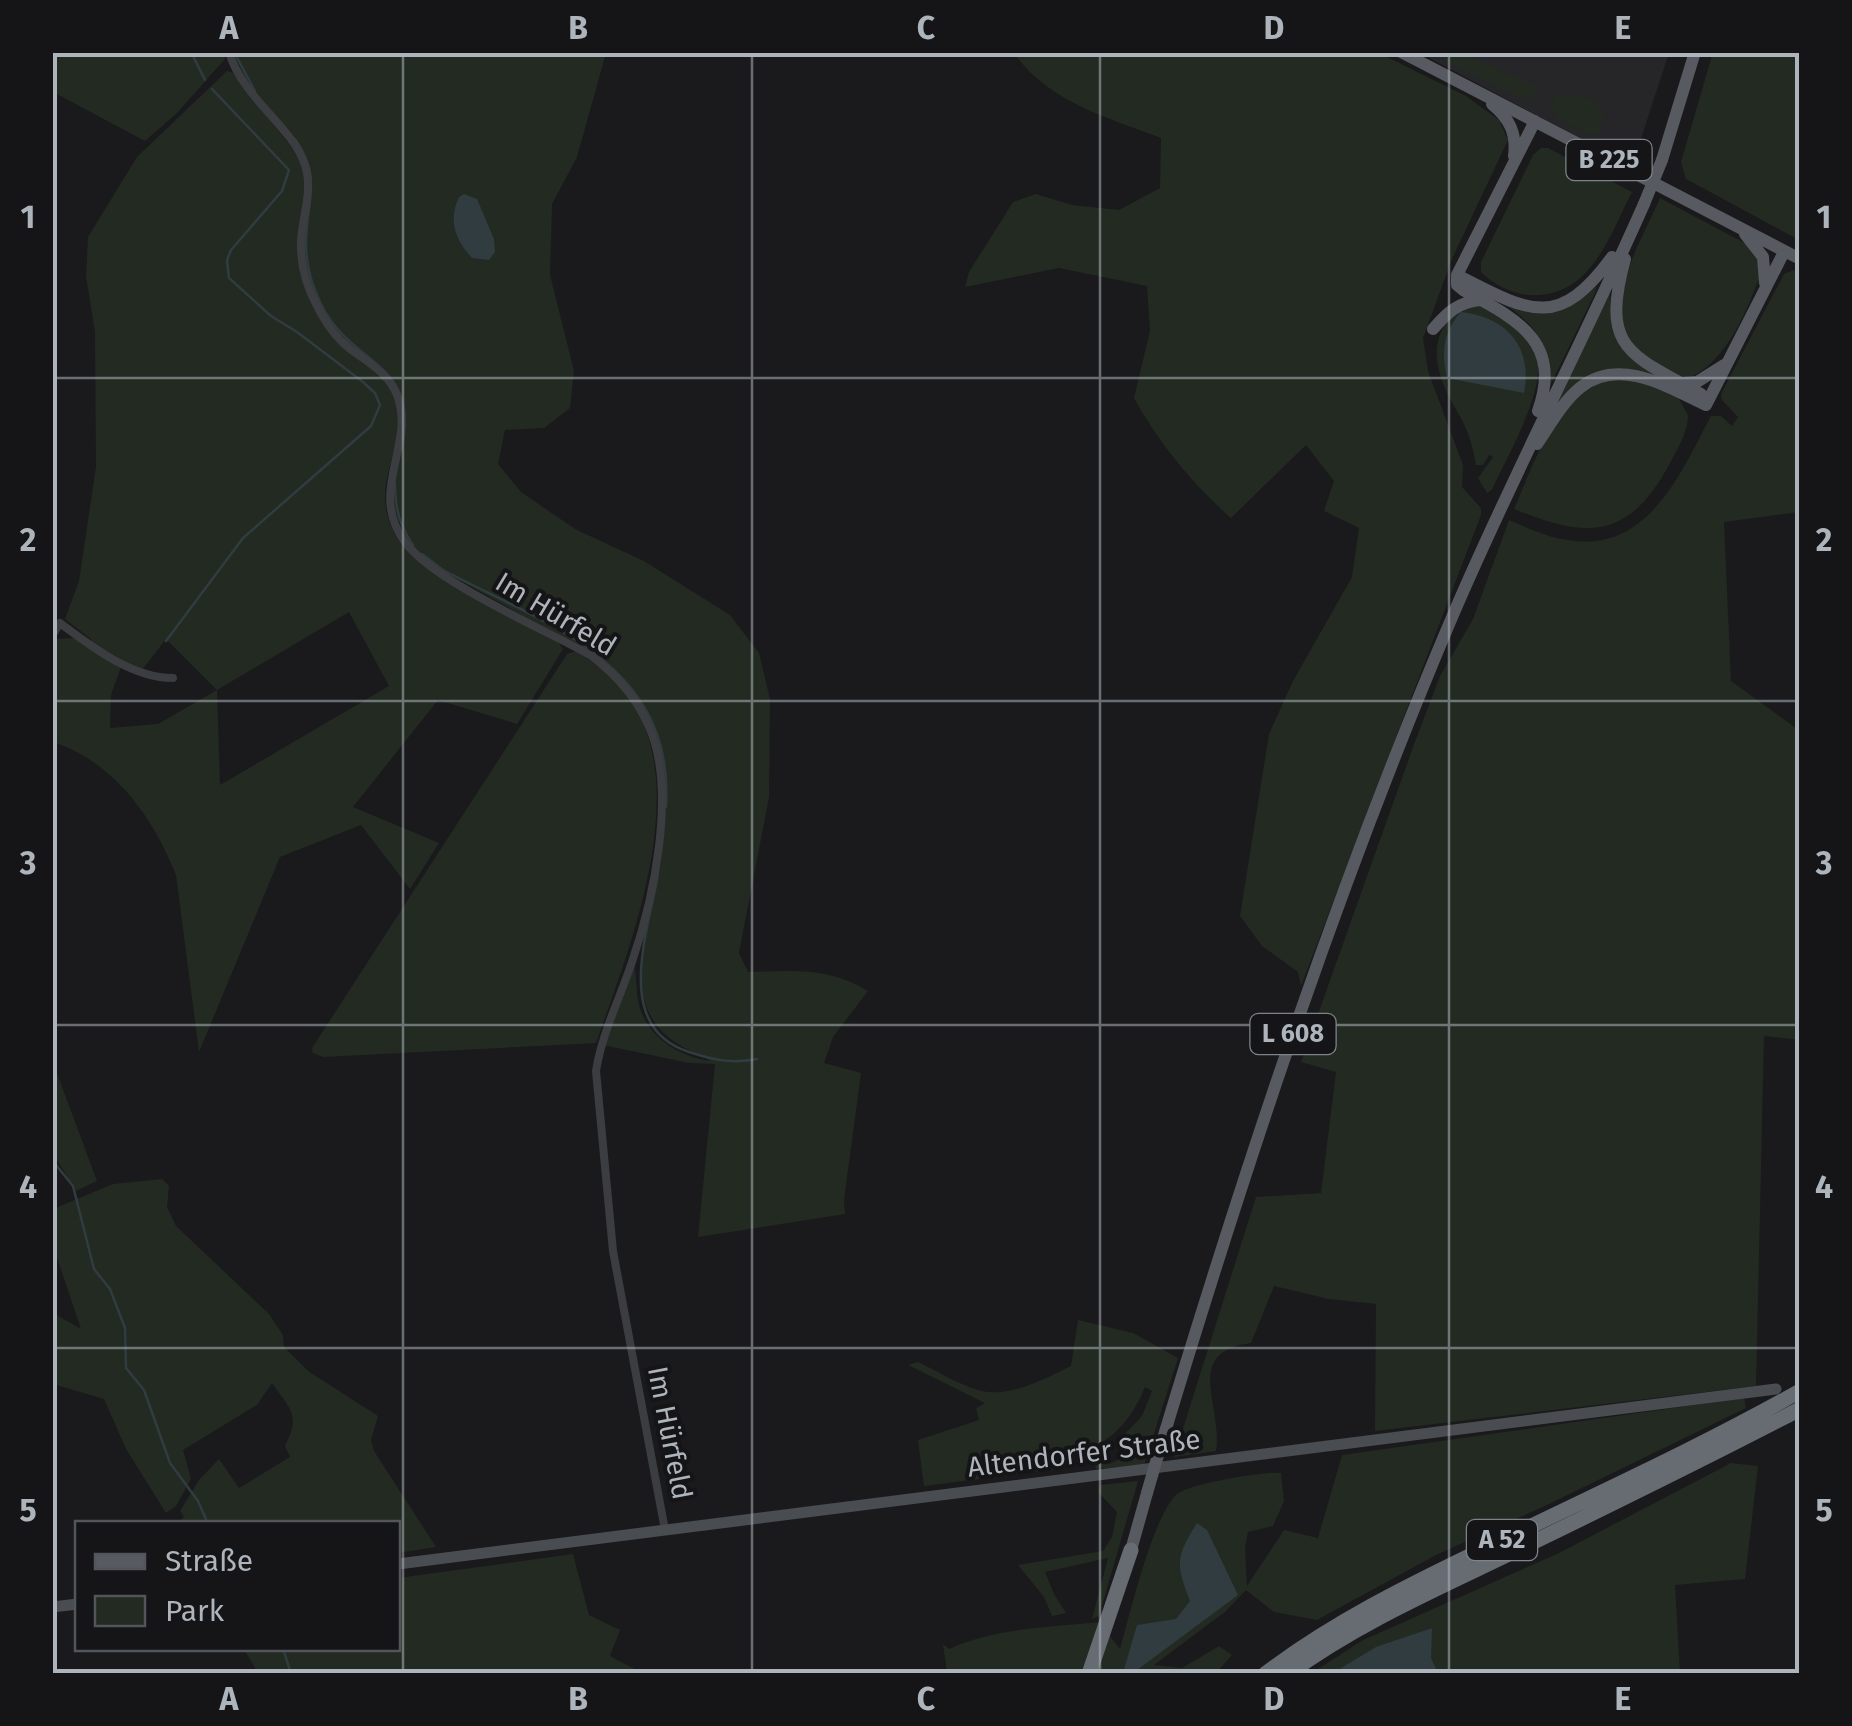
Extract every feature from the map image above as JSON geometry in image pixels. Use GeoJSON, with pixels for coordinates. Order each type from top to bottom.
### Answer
{"type":"FeatureCollection","features":[{"type":"Feature","properties":{"kind":"highway","name":"A 52"},"geometry":{"type":"LineString","coordinates":[[1265,1674],[1356,1615],[1432,1574],[1800,1391]]}},
{"type":"Feature","properties":{"kind":"highway","name":"A 52"},"geometry":{"type":"LineString","coordinates":[[1288,1674],[1409,1603],[1800,1408]]}},
{"type":"Feature","properties":{"kind":"highway"},"geometry":{"type":"LineString","coordinates":[[1089,1674],[1131,1550]]}},
{"type":"Feature","properties":{"kind":"highway"},"geometry":{"type":"LineString","coordinates":[[1098,1674],[1131,1550]]}},
{"type":"Feature","properties":{"kind":"main road","name":"B 225"},"geometry":{"type":"LineString","coordinates":[[1401,52],[1800,259]]}},
{"type":"Feature","properties":{"kind":"main road","name":"L 608"},"geometry":{"type":"LineString","coordinates":[[1131,1550],[1245,1176],[1331,924],[1409,722],[1507,492],[1644,204],[1662,160],[1694,52]]}},
{"type":"Feature","properties":{"kind":"main road"},"geometry":{"type":"LineString","coordinates":[[1482,94],[1510,122],[1515,147],[1513,163]]}},
{"type":"Feature","properties":{"kind":"main road"},"geometry":{"type":"LineString","coordinates":[[1516,474],[1542,400],[1545,366],[1541,350],[1519,322],[1458,285],[1457,275],[1535,121]]}},
{"type":"Feature","properties":{"kind":"main road"},"geometry":{"type":"LineString","coordinates":[[1457,275],[1521,304],[1560,305],[1590,288],[1634,227]]}},
{"type":"Feature","properties":{"kind":"main road"},"geometry":{"type":"LineString","coordinates":[[1634,227],[1616,291],[1615,320],[1626,346],[1636,356],[1702,394],[1706,405]]}},
{"type":"Feature","properties":{"kind":"main road"},"geometry":{"type":"LineString","coordinates":[[1739,228],[1763,258],[1765,286]]}},
{"type":"Feature","properties":{"kind":"main road"},"geometry":{"type":"LineString","coordinates":[[1706,405],[1784,252]]}},
{"type":"Feature","properties":{"kind":"main road"},"geometry":{"type":"LineString","coordinates":[[1433,329],[1455,307],[1482,300]]}},
{"type":"Feature","properties":{"kind":"main road"},"geometry":{"type":"LineString","coordinates":[[1682,383],[1697,382],[1726,364]]}},
{"type":"Feature","properties":{"kind":"main road"},"geometry":{"type":"LineString","coordinates":[[1516,474],[1566,403],[1581,387],[1599,378],[1619,373],[1642,377],[1706,405]]}},
{"type":"Feature","properties":{"kind":"street","name":"Im Hürfeld"},"geometry":{"type":"LineString","coordinates":[[229,52],[255,101],[301,155],[308,194],[301,242],[304,272],[317,307],[334,334],[385,376],[396,391],[403,419],[389,494],[402,538],[419,559],[442,575],[608,668],[638,706],[658,754],[660,819],[653,879],[633,959],[601,1046],[596,1071],[613,1251],[665,1530]]}},
{"type":"Feature","properties":{"kind":"street"},"geometry":{"type":"LineString","coordinates":[[52,636],[60,623],[135,670],[153,678],[172,678]]}},
{"type":"Feature","properties":{"kind":"street","name":"Altendorfer Straße"},"geometry":{"type":"LineString","coordinates":[[400,1564],[1776,1389]]}},
{"type":"Feature","properties":{"kind":"shaded area"},"geometry":{"type":"Polygon","coordinates":[[[1420,53],[1669,53],[1632,166],[1420,53]]]}},
{"type":"Feature","properties":{"kind":"shaded area"},"geometry":{"type":"Polygon","coordinates":[[[464,194],[477,199],[494,239],[495,252],[489,260],[472,258],[458,237],[454,214],[459,197],[464,194]]]}},
{"type":"Feature","properties":{"kind":"shaded area"},"geometry":{"type":"Polygon","coordinates":[[[1461,312],[1492,320],[1513,337],[1524,362],[1524,393],[1447,378],[1445,343],[1461,312]]]}},
{"type":"Feature","properties":{"kind":"shaded area"},"geometry":{"type":"Polygon","coordinates":[[[1197,1523],[1207,1530],[1238,1595],[1133,1673],[1123,1673],[1137,1625],[1176,1619],[1190,1601],[1180,1561],[1197,1523]]]}},
{"type":"Feature","properties":{"kind":"shaded area"},"geometry":{"type":"Polygon","coordinates":[[[1432,1628],[1431,1658],[1438,1673],[1333,1673],[1376,1647],[1432,1628]]]}},
{"type":"Feature","properties":{"kind":"green space"},"geometry":{"type":"Polygon","coordinates":[[[53,52],[224,52],[225,59],[176,114],[145,141],[53,92],[53,52]]]}},
{"type":"Feature","properties":{"kind":"green space"},"geometry":{"type":"Polygon","coordinates":[[[1713,52],[1799,53],[1799,240],[1686,179],[1681,162],[1713,52]]]}},
{"type":"Feature","properties":{"kind":"green space"},"geometry":{"type":"Polygon","coordinates":[[[233,53],[606,53],[577,157],[552,204],[550,275],[574,371],[570,408],[544,428],[505,430],[498,464],[521,492],[575,529],[644,561],[730,615],[759,653],[770,699],[769,797],[739,953],[748,972],[824,974],[868,991],[833,1037],[824,1063],[861,1073],[845,1214],[698,1237],[715,1064],[689,1063],[603,1045],[634,965],[639,1005],[650,1027],[677,1050],[711,1061],[680,1045],[655,1023],[641,985],[641,958],[663,812],[657,745],[645,714],[626,685],[598,657],[439,569],[420,555],[404,535],[393,506],[392,483],[405,422],[399,392],[338,333],[324,314],[311,287],[305,260],[310,171],[244,77],[233,53]]]}},
{"type":"Feature","properties":{"kind":"green space"},"geometry":{"type":"Polygon","coordinates":[[[1014,53],[1379,53],[1466,96],[1499,120],[1508,140],[1452,259],[1423,338],[1428,371],[1463,465],[1462,487],[1481,508],[1481,515],[1301,986],[1298,972],[1262,946],[1240,916],[1269,734],[1293,681],[1352,577],[1359,528],[1324,511],[1334,481],[1306,445],[1231,518],[1190,477],[1165,447],[1134,398],[1150,331],[1147,286],[1059,268],[965,287],[969,272],[1013,202],[1036,194],[1072,205],[1119,210],[1160,188],[1161,138],[1061,96],[1028,70],[1014,53]]]}},
{"type":"Feature","properties":{"kind":"green space"},"geometry":{"type":"Polygon","coordinates":[[[1441,53],[1464,53],[1540,88],[1528,98],[1517,96],[1445,62],[1441,53]]]}},
{"type":"Feature","properties":{"kind":"green space"},"geometry":{"type":"Polygon","coordinates":[[[227,71],[234,73],[290,145],[305,171],[299,263],[316,311],[329,331],[381,376],[398,406],[397,440],[386,484],[386,506],[400,541],[428,568],[555,638],[563,649],[517,724],[438,700],[353,807],[439,843],[410,889],[361,825],[280,857],[199,1052],[176,875],[167,853],[143,813],[113,778],[75,751],[53,742],[54,639],[75,638],[88,647],[92,640],[65,619],[79,581],[96,467],[95,332],[86,276],[88,237],[137,157],[227,71]],[[349,612],[217,690],[220,785],[389,686],[349,612]],[[166,639],[142,670],[123,661],[111,695],[110,728],[158,724],[217,690],[166,639]]]}},
{"type":"Feature","properties":{"kind":"green space"},"geometry":{"type":"Polygon","coordinates":[[[1567,94],[1590,99],[1603,108],[1606,113],[1599,121],[1602,131],[1598,135],[1570,125],[1553,112],[1550,106],[1555,97],[1567,94]]]}},
{"type":"Feature","properties":{"kind":"green space"},"geometry":{"type":"Polygon","coordinates":[[[1548,148],[1632,192],[1595,262],[1582,276],[1550,294],[1529,295],[1491,281],[1481,272],[1481,262],[1533,155],[1548,148]]]}},
{"type":"Feature","properties":{"kind":"green space"},"geometry":{"type":"Polygon","coordinates":[[[1660,198],[1752,247],[1762,270],[1725,347],[1715,360],[1689,378],[1652,361],[1631,343],[1622,326],[1620,308],[1628,269],[1660,198]]]}},
{"type":"Feature","properties":{"kind":"green space"},"geometry":{"type":"Polygon","coordinates":[[[1799,272],[1799,512],[1724,522],[1731,681],[1800,731],[1799,1040],[1764,1036],[1756,1386],[1375,1431],[1376,1304],[1329,1299],[1274,1286],[1251,1343],[1230,1348],[1217,1357],[1211,1369],[1216,1451],[1174,1457],[1256,1197],[1321,1193],[1336,1072],[1301,1062],[1440,676],[1473,619],[1509,520],[1560,539],[1596,541],[1620,534],[1640,522],[1674,484],[1711,416],[1721,416],[1732,426],[1738,417],[1721,394],[1784,274],[1799,272]]]}},
{"type":"Feature","properties":{"kind":"green space"},"geometry":{"type":"Polygon","coordinates":[[[1597,286],[1549,388],[1539,338],[1526,321],[1504,304],[1563,308],[1597,286]]]}},
{"type":"Feature","properties":{"kind":"green space"},"geometry":{"type":"Polygon","coordinates":[[[1610,292],[1611,318],[1660,378],[1611,371],[1552,411],[1610,292]]]}},
{"type":"Feature","properties":{"kind":"green space"},"geometry":{"type":"Polygon","coordinates":[[[1481,305],[1519,329],[1535,350],[1538,364],[1525,420],[1492,490],[1487,493],[1478,478],[1493,457],[1489,455],[1483,465],[1476,465],[1465,427],[1443,383],[1437,356],[1441,332],[1447,323],[1467,309],[1481,305]]]}},
{"type":"Feature","properties":{"kind":"green space"},"geometry":{"type":"Polygon","coordinates":[[[1632,379],[1678,397],[1688,415],[1684,435],[1669,465],[1638,508],[1621,520],[1584,528],[1514,509],[1562,412],[1586,389],[1608,381],[1632,379]]]}},
{"type":"Feature","properties":{"kind":"green space"},"geometry":{"type":"Polygon","coordinates":[[[577,651],[620,685],[646,728],[656,779],[655,833],[645,889],[596,1043],[323,1057],[313,1053],[312,1048],[567,654],[577,651]]]}},
{"type":"Feature","properties":{"kind":"green space"},"geometry":{"type":"Polygon","coordinates":[[[52,1060],[97,1181],[76,1191],[57,1160],[53,1143],[52,1060]]]}},
{"type":"Feature","properties":{"kind":"green space"},"geometry":{"type":"Polygon","coordinates":[[[162,1179],[169,1186],[167,1207],[176,1226],[269,1314],[283,1335],[284,1347],[308,1371],[378,1416],[371,1440],[374,1451],[436,1547],[400,1553],[400,1521],[180,1521],[184,1517],[180,1511],[199,1480],[219,1459],[239,1488],[290,1457],[285,1446],[293,1419],[272,1383],[257,1405],[183,1450],[191,1479],[176,1506],[166,1513],[126,1449],[104,1399],[53,1384],[53,1313],[81,1329],[53,1246],[53,1209],[113,1184],[162,1179]]]}},
{"type":"Feature","properties":{"kind":"green space"},"geometry":{"type":"Polygon","coordinates":[[[1078,1320],[1133,1333],[1178,1358],[1144,1465],[1096,1469],[1094,1459],[1101,1449],[1109,1464],[1132,1453],[1123,1436],[1142,1416],[1152,1391],[1145,1387],[1119,1429],[1099,1444],[1075,1453],[1075,1460],[1058,1469],[924,1486],[918,1440],[979,1420],[976,1408],[985,1403],[908,1365],[918,1362],[978,1390],[1014,1390],[1071,1366],[1078,1320]]]}},
{"type":"Feature","properties":{"kind":"green space"},"geometry":{"type":"Polygon","coordinates":[[[1744,1398],[1746,1408],[1436,1555],[1317,1620],[1274,1612],[1246,1590],[1226,1611],[1154,1665],[1182,1668],[1219,1646],[1232,1655],[1216,1673],[947,1673],[943,1644],[949,1649],[1023,1630],[1099,1622],[1120,1649],[1159,1524],[1176,1495],[1194,1487],[1243,1476],[1281,1473],[1284,1501],[1273,1526],[1248,1532],[1247,1586],[1284,1530],[1318,1538],[1342,1455],[1744,1398]]]}},
{"type":"Feature","properties":{"kind":"green space"},"geometry":{"type":"Polygon","coordinates":[[[1731,1463],[1758,1466],[1745,1579],[1675,1585],[1680,1673],[1399,1673],[1430,1658],[1431,1628],[1333,1673],[1310,1674],[1363,1640],[1559,1553],[1731,1463]]]}},
{"type":"Feature","properties":{"kind":"green space"},"geometry":{"type":"Polygon","coordinates":[[[1138,1481],[1099,1616],[1092,1619],[1108,1558],[1045,1572],[1066,1613],[1052,1616],[1044,1597],[1018,1565],[1103,1551],[1112,1537],[1117,1512],[1098,1492],[1101,1485],[1138,1481]]]}},
{"type":"Feature","properties":{"kind":"green space"},"geometry":{"type":"Polygon","coordinates":[[[573,1554],[589,1615],[620,1630],[610,1656],[642,1673],[258,1673],[245,1651],[400,1651],[400,1578],[573,1554]]]}},
{"type":"Feature","properties":{"kind":"waterway"},"geometry":{"type":"LineString","coordinates":[[191,52],[205,80]]}},
{"type":"Feature","properties":{"kind":"waterway"},"geometry":{"type":"LineString","coordinates":[[234,52],[255,91]]}},
{"type":"Feature","properties":{"kind":"waterway"},"geometry":{"type":"LineString","coordinates":[[166,641],[243,538],[371,426],[380,405],[375,393],[363,382],[271,316],[229,278],[227,260],[231,250],[282,191],[289,170],[212,89]]}},
{"type":"Feature","properties":{"kind":"waterway"},"geometry":{"type":"LineString","coordinates":[[295,139],[304,153],[311,178],[306,244],[312,282],[334,325],[393,381],[402,399],[405,421],[401,451]]}},
{"type":"Feature","properties":{"kind":"waterway"},"geometry":{"type":"LineString","coordinates":[[395,483],[399,516],[413,545]]}},
{"type":"Feature","properties":{"kind":"waterway"},"geometry":{"type":"LineString","coordinates":[[422,554],[443,570],[562,631],[597,655],[627,683],[650,717],[663,758],[666,807]]}},
{"type":"Feature","properties":{"kind":"waterway"},"geometry":{"type":"LineString","coordinates":[[658,874],[641,975],[650,1022],[665,1039],[689,1052],[723,1060],[757,1059]]}},
{"type":"Feature","properties":{"kind":"waterway"},"geometry":{"type":"LineString","coordinates":[[52,1160],[73,1186],[94,1269],[110,1289],[125,1328],[126,1368],[144,1390],[170,1463],[198,1501],[207,1521]]}},
{"type":"Feature","properties":{"kind":"waterway"},"geometry":{"type":"LineString","coordinates":[[284,1651],[291,1674]]}}]}
